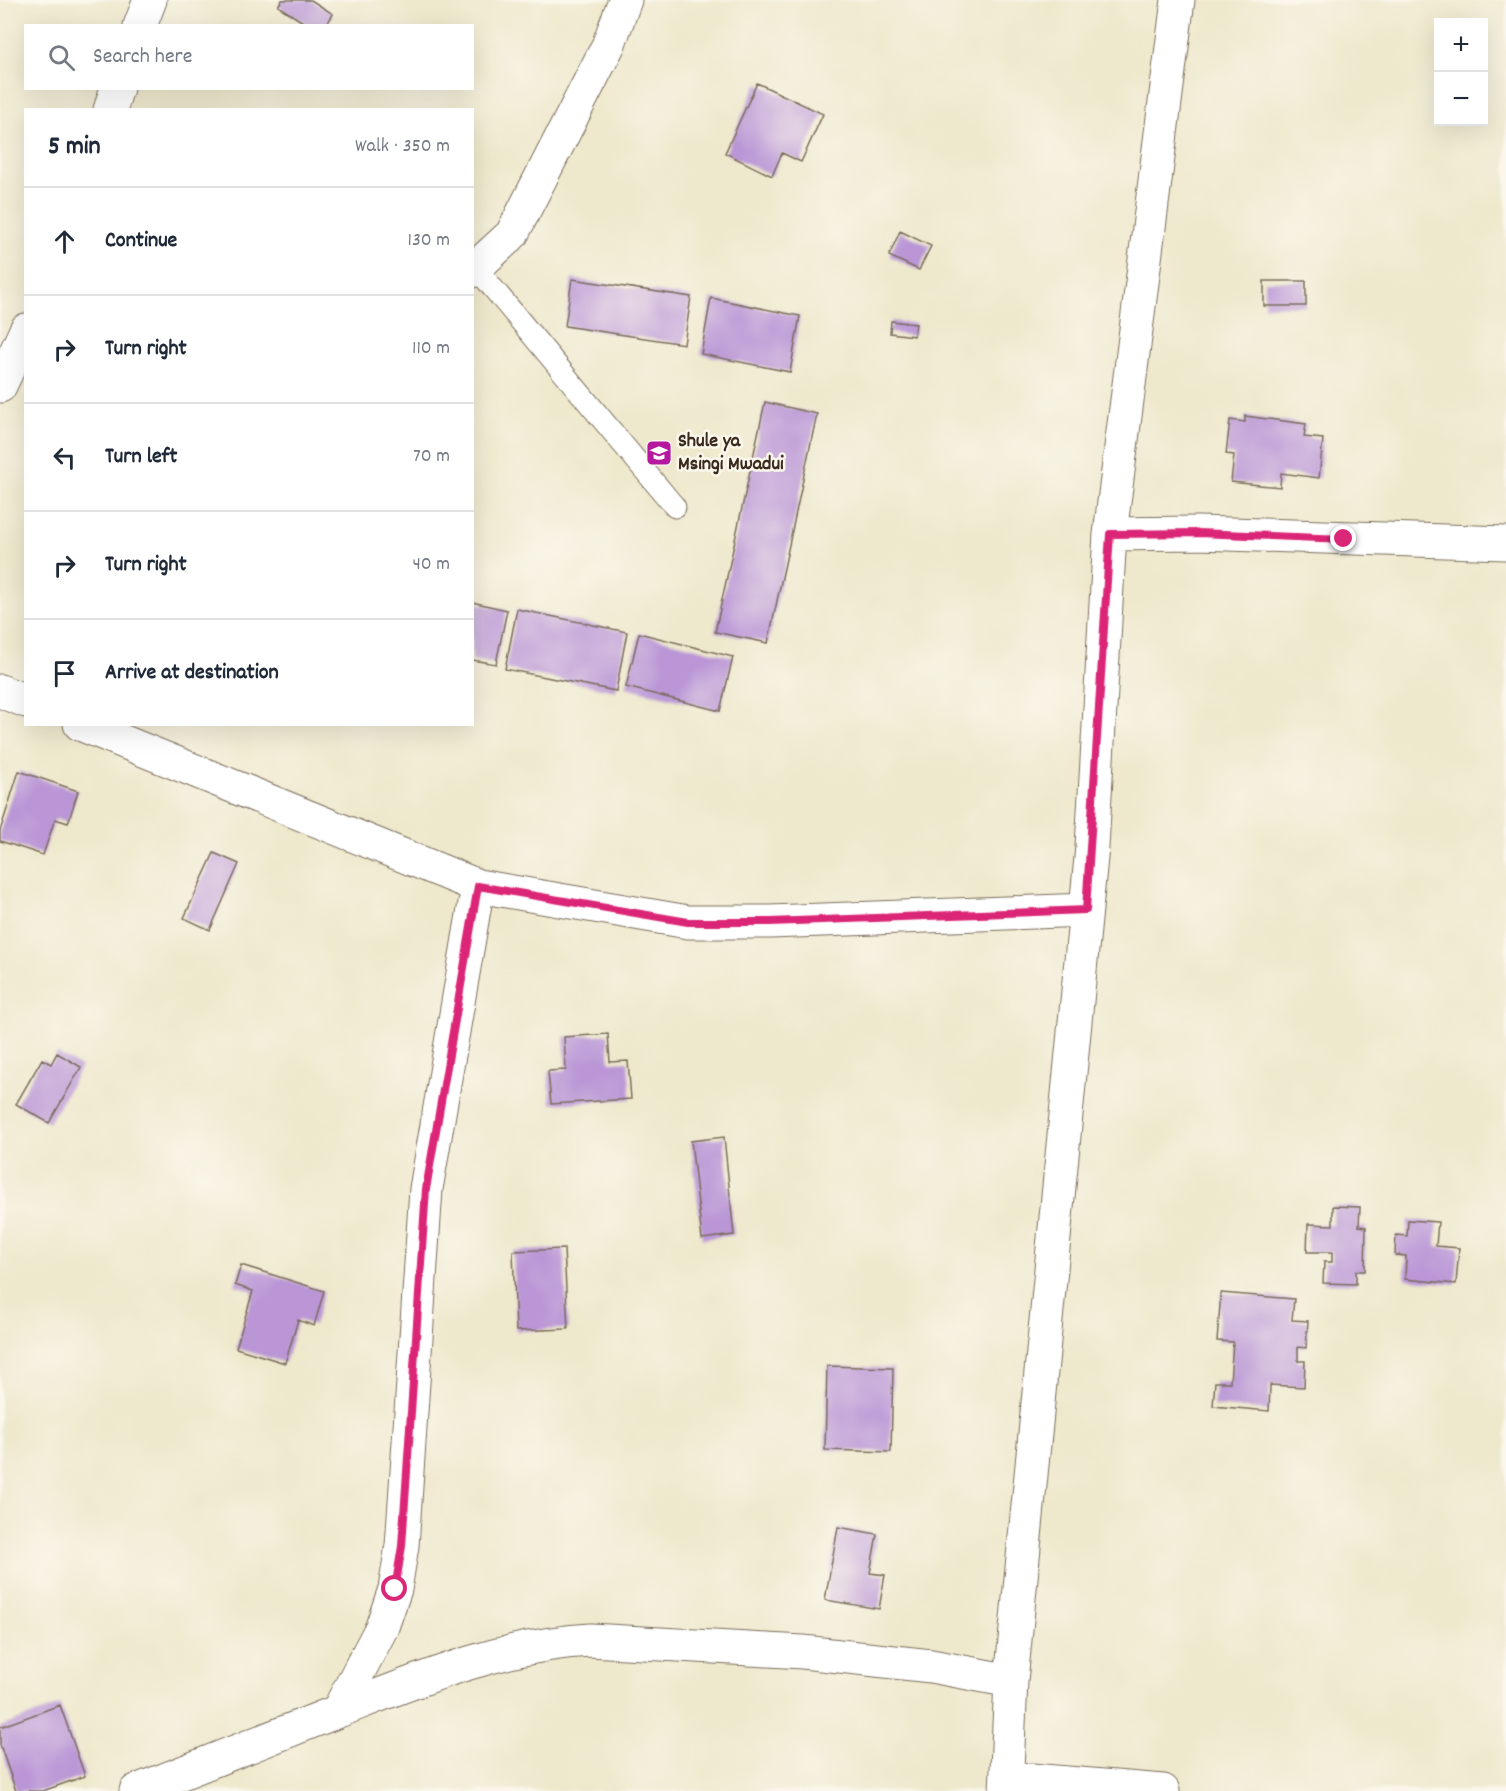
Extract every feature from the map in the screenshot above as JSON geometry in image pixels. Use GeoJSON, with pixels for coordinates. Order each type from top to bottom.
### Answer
{"type":"FeatureCollection","features":[{"type":"Feature","properties":{"kind":"street"},"geometry":{"type":"LineString","coordinates":[[141,24],[150,0]]}},
{"type":"Feature","properties":{"kind":"street"},"geometry":{"type":"LineString","coordinates":[[475,270],[512,234],[608,46],[625,0]]}},
{"type":"Feature","properties":{"kind":"street"},"geometry":{"type":"LineString","coordinates":[[1162,1791],[1007,1784],[1011,1681],[1086,910],[1110,534],[1178,0]]}},
{"type":"Feature","properties":{"kind":"street"},"geometry":{"type":"LineString","coordinates":[[111,108],[116,90]]}},
{"type":"Feature","properties":{"kind":"street"},"geometry":{"type":"LineString","coordinates":[[0,386],[24,334]]}},
{"type":"Feature","properties":{"kind":"street"},"geometry":{"type":"LineString","coordinates":[[1110,534],[1198,533],[1506,543]]}},
{"type":"Feature","properties":{"kind":"street"},"geometry":{"type":"LineString","coordinates":[[0,691],[24,701]]}},
{"type":"Feature","properties":{"kind":"street"},"geometry":{"type":"LineString","coordinates":[[85,726],[478,886],[688,922],[770,922],[1086,910]]}},
{"type":"Feature","properties":{"kind":"street"},"geometry":{"type":"LineString","coordinates":[[338,1711],[382,1627],[395,1589],[402,1546],[426,1189],[478,886]]}},
{"type":"Feature","properties":{"kind":"street"},"geometry":{"type":"LineString","coordinates":[[136,1791],[434,1672],[519,1648],[590,1640],[803,1652],[931,1666],[1011,1681]]}},
{"type":"Feature","properties":{"kind":"lane"},"geometry":{"type":"LineString","coordinates":[[475,270],[675,507]]}},
{"type":"Feature","properties":{"kind":"building"},"geometry":{"type":"Polygon","coordinates":[[[282,0],[311,0],[333,14],[327,24],[306,24],[278,6],[282,0]]]}},
{"type":"Feature","properties":{"kind":"building"},"geometry":{"type":"Polygon","coordinates":[[[757,83],[823,114],[801,162],[782,153],[772,176],[725,153],[757,83]]]}},
{"type":"Feature","properties":{"kind":"building"},"geometry":{"type":"Polygon","coordinates":[[[900,231],[931,246],[919,270],[889,256],[900,231]]]}},
{"type":"Feature","properties":{"kind":"building"},"geometry":{"type":"Polygon","coordinates":[[[572,279],[691,297],[684,344],[565,326],[572,279]]]}},
{"type":"Feature","properties":{"kind":"building"},"geometry":{"type":"Polygon","coordinates":[[[1264,281],[1306,281],[1306,306],[1264,306],[1264,281]]]}},
{"type":"Feature","properties":{"kind":"building"},"geometry":{"type":"Polygon","coordinates":[[[711,298],[800,316],[790,372],[701,354],[711,298]]]}},
{"type":"Feature","properties":{"kind":"building"},"geometry":{"type":"Polygon","coordinates":[[[891,321],[916,324],[914,336],[890,333],[891,321]]]}},
{"type":"Feature","properties":{"kind":"building"},"geometry":{"type":"Polygon","coordinates":[[[765,402],[817,414],[768,643],[715,632],[765,402]]]}},
{"type":"Feature","properties":{"kind":"building"},"geometry":{"type":"Polygon","coordinates":[[[1245,416],[1306,424],[1304,437],[1323,439],[1319,478],[1281,473],[1280,487],[1231,482],[1234,455],[1226,454],[1230,420],[1245,422],[1245,416]]]}},
{"type":"Feature","properties":{"kind":"building"},"geometry":{"type":"Polygon","coordinates":[[[474,602],[507,610],[496,664],[474,660],[474,602]]]}},
{"type":"Feature","properties":{"kind":"building"},"geometry":{"type":"Polygon","coordinates":[[[517,609],[627,632],[616,691],[505,669],[517,609]]]}},
{"type":"Feature","properties":{"kind":"building"},"geometry":{"type":"Polygon","coordinates":[[[639,633],[733,657],[720,711],[626,687],[639,633]]]}},
{"type":"Feature","properties":{"kind":"building"},"geometry":{"type":"Polygon","coordinates":[[[19,771],[78,791],[68,823],[55,819],[43,855],[0,841],[0,831],[19,771]]]}},
{"type":"Feature","properties":{"kind":"building"},"geometry":{"type":"Polygon","coordinates":[[[214,853],[239,864],[210,930],[184,918],[214,853]]]}},
{"type":"Feature","properties":{"kind":"building"},"geometry":{"type":"Polygon","coordinates":[[[608,1034],[610,1062],[628,1061],[631,1099],[551,1104],[548,1071],[566,1070],[564,1037],[608,1034]]]}},
{"type":"Feature","properties":{"kind":"building"},"geometry":{"type":"Polygon","coordinates":[[[57,1053],[81,1067],[49,1123],[16,1104],[42,1059],[51,1064],[57,1053]]]}},
{"type":"Feature","properties":{"kind":"building"},"geometry":{"type":"Polygon","coordinates":[[[724,1137],[734,1235],[702,1239],[691,1141],[724,1137]]]}},
{"type":"Feature","properties":{"kind":"building"},"geometry":{"type":"Polygon","coordinates":[[[1333,1206],[1360,1207],[1359,1226],[1366,1227],[1365,1271],[1356,1271],[1356,1284],[1323,1283],[1324,1262],[1332,1262],[1332,1252],[1307,1252],[1308,1224],[1333,1225],[1333,1206]]]}},
{"type":"Feature","properties":{"kind":"building"},"geometry":{"type":"Polygon","coordinates":[[[1408,1220],[1438,1222],[1436,1246],[1459,1248],[1456,1284],[1405,1279],[1406,1256],[1395,1255],[1396,1235],[1407,1236],[1408,1220]]]}},
{"type":"Feature","properties":{"kind":"building"},"geometry":{"type":"Polygon","coordinates":[[[564,1249],[568,1329],[516,1331],[513,1251],[564,1249]]]}},
{"type":"Feature","properties":{"kind":"building"},"geometry":{"type":"Polygon","coordinates":[[[241,1265],[324,1291],[314,1326],[298,1320],[285,1363],[236,1348],[253,1291],[235,1285],[241,1265]]]}},
{"type":"Feature","properties":{"kind":"building"},"geometry":{"type":"Polygon","coordinates":[[[1221,1293],[1294,1299],[1292,1320],[1308,1321],[1306,1348],[1298,1347],[1298,1361],[1305,1361],[1304,1387],[1270,1385],[1269,1411],[1213,1406],[1215,1382],[1230,1382],[1233,1342],[1217,1341],[1221,1293]]]}},
{"type":"Feature","properties":{"kind":"building"},"geometry":{"type":"Polygon","coordinates":[[[827,1366],[893,1368],[891,1452],[825,1450],[827,1366]]]}},
{"type":"Feature","properties":{"kind":"building"},"geometry":{"type":"Polygon","coordinates":[[[838,1527],[877,1534],[870,1573],[885,1575],[879,1609],[825,1600],[838,1527]]]}},
{"type":"Feature","properties":{"kind":"building"},"geometry":{"type":"Polygon","coordinates":[[[60,1705],[85,1776],[43,1791],[16,1791],[0,1745],[0,1727],[60,1705]]]}},
{"type":"Feature","properties":{"kind":"place","name":"Shule ya Msingi Mwadui"},"geometry":{"type":"Point","coordinates":[659,453]}},
{"type":"Feature","properties":{"kind":"route"},"geometry":{"type":"LineString","coordinates":[[395,1589],[402,1546],[426,1189],[478,886],[688,922],[770,922],[1086,910],[1092,847],[1110,534],[1198,533],[1344,539]]}}]}
